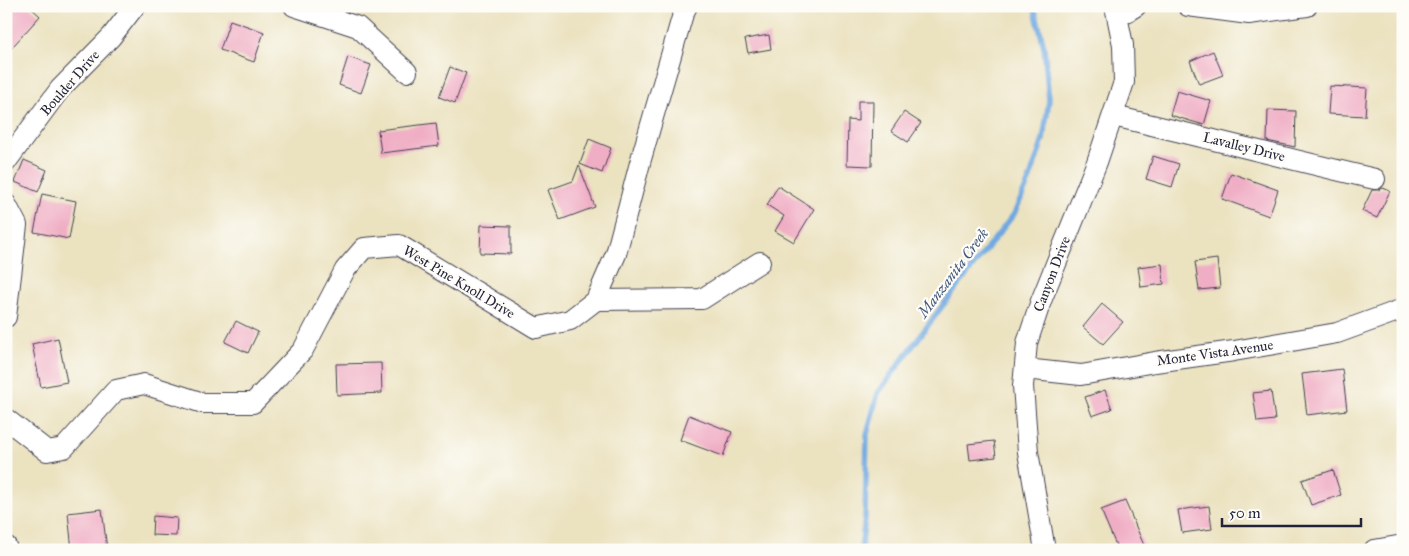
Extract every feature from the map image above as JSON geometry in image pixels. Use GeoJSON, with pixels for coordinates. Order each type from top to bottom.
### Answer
{"type":"FeatureCollection","features":[{"type":"Feature","properties":{"kind":"street","name":"Boulder Drive"},"geometry":{"type":"LineString","coordinates":[[6,162],[60,89],[111,37],[136,6]]}},
{"type":"Feature","properties":{"kind":"street"},"geometry":{"type":"LineString","coordinates":[[294,6],[358,27],[407,72]]}},
{"type":"Feature","properties":{"kind":"street","name":"West Pine Knoll Drive"},"geometry":{"type":"LineString","coordinates":[[6,419],[47,451],[64,448],[116,390],[144,384],[203,403],[253,403],[303,350],[345,270],[364,248],[399,245],[536,328],[570,320],[596,300],[616,254],[641,159],[683,14],[687,6]]}},
{"type":"Feature","properties":{"kind":"street"},"geometry":{"type":"LineString","coordinates":[[1117,12],[1136,6]]}},
{"type":"Feature","properties":{"kind":"street"},"geometry":{"type":"LineString","coordinates":[[1188,6],[1249,14],[1307,6]]}},
{"type":"Feature","properties":{"kind":"street","name":"Canyon Drive"},"geometry":{"type":"LineString","coordinates":[[1045,550],[1028,452],[1023,386],[1027,343],[1041,301],[1098,162],[1124,82],[1123,45],[1117,12]]}},
{"type":"Feature","properties":{"kind":"street","name":"Lavalley Drive"},"geometry":{"type":"LineString","coordinates":[[1113,116],[1375,179]]}},
{"type":"Feature","properties":{"kind":"street"},"geometry":{"type":"LineString","coordinates":[[6,204],[17,225],[6,317]]}},
{"type":"Feature","properties":{"kind":"street"},"geometry":{"type":"LineString","coordinates":[[596,300],[702,300],[760,262]]}},
{"type":"Feature","properties":{"kind":"street","name":"Monte Vista Avenue"},"geometry":{"type":"LineString","coordinates":[[1025,369],[1081,375],[1234,351],[1337,333],[1403,309]]}},
{"type":"Feature","properties":{"kind":"street"},"geometry":{"type":"LineString","coordinates":[[1374,550],[1403,545]]}},
{"type":"Feature","properties":{"kind":"building"},"geometry":{"type":"Polygon","coordinates":[[[6,6],[29,6],[40,16],[6,54],[6,6]]]}},
{"type":"Feature","properties":{"kind":"building"},"geometry":{"type":"Polygon","coordinates":[[[230,20],[264,32],[254,62],[220,50],[230,20]]]}},
{"type":"Feature","properties":{"kind":"building"},"geometry":{"type":"Polygon","coordinates":[[[769,35],[771,49],[748,53],[745,39],[769,35]]]}},
{"type":"Feature","properties":{"kind":"building"},"geometry":{"type":"Polygon","coordinates":[[[1213,51],[1223,75],[1199,84],[1190,61],[1213,51]]]}},
{"type":"Feature","properties":{"kind":"building"},"geometry":{"type":"Polygon","coordinates":[[[348,57],[371,65],[361,93],[339,85],[348,57]]]}},
{"type":"Feature","properties":{"kind":"building"},"geometry":{"type":"Polygon","coordinates":[[[450,67],[466,73],[455,103],[439,97],[450,67]]]}},
{"type":"Feature","properties":{"kind":"building"},"geometry":{"type":"Polygon","coordinates":[[[1330,86],[1367,88],[1365,116],[1328,114],[1330,86]]]}},
{"type":"Feature","properties":{"kind":"building"},"geometry":{"type":"Polygon","coordinates":[[[1177,91],[1211,101],[1204,125],[1170,115],[1177,91]]]}},
{"type":"Feature","properties":{"kind":"building"},"geometry":{"type":"Polygon","coordinates":[[[858,101],[873,101],[872,166],[847,165],[848,120],[858,121],[858,101]]]}},
{"type":"Feature","properties":{"kind":"building"},"geometry":{"type":"Polygon","coordinates":[[[1268,110],[1296,111],[1295,147],[1267,141],[1268,110]]]}},
{"type":"Feature","properties":{"kind":"building"},"geometry":{"type":"Polygon","coordinates":[[[904,112],[921,123],[908,142],[891,131],[904,112]]]}},
{"type":"Feature","properties":{"kind":"building"},"geometry":{"type":"Polygon","coordinates":[[[436,123],[439,146],[381,153],[378,130],[436,123]]]}},
{"type":"Feature","properties":{"kind":"building"},"geometry":{"type":"Polygon","coordinates":[[[589,139],[611,148],[602,173],[580,164],[589,139]]]}},
{"type":"Feature","properties":{"kind":"building"},"geometry":{"type":"Polygon","coordinates":[[[1153,156],[1179,164],[1172,187],[1146,179],[1153,156]]]}},
{"type":"Feature","properties":{"kind":"building"},"geometry":{"type":"Polygon","coordinates":[[[24,160],[47,170],[38,192],[15,182],[24,160]]]}},
{"type":"Feature","properties":{"kind":"building"},"geometry":{"type":"Polygon","coordinates":[[[579,165],[595,207],[560,220],[548,190],[573,181],[579,165]]]}},
{"type":"Feature","properties":{"kind":"building"},"geometry":{"type":"Polygon","coordinates":[[[1231,173],[1278,190],[1269,216],[1222,199],[1231,173]]]}},
{"type":"Feature","properties":{"kind":"building"},"geometry":{"type":"Polygon","coordinates":[[[778,186],[814,209],[794,242],[775,231],[784,216],[767,205],[778,186]]]}},
{"type":"Feature","properties":{"kind":"building"},"geometry":{"type":"Polygon","coordinates":[[[1383,188],[1390,191],[1377,218],[1362,211],[1372,190],[1383,188]]]}},
{"type":"Feature","properties":{"kind":"building"},"geometry":{"type":"Polygon","coordinates":[[[42,194],[76,201],[69,239],[34,232],[42,194]]]}},
{"type":"Feature","properties":{"kind":"building"},"geometry":{"type":"Polygon","coordinates":[[[481,225],[511,226],[511,254],[480,253],[481,225]]]}},
{"type":"Feature","properties":{"kind":"building"},"geometry":{"type":"Polygon","coordinates":[[[1217,259],[1220,288],[1199,290],[1195,262],[1217,259]]]}},
{"type":"Feature","properties":{"kind":"building"},"geometry":{"type":"Polygon","coordinates":[[[1162,264],[1164,284],[1141,287],[1138,267],[1162,264]]]}},
{"type":"Feature","properties":{"kind":"building"},"geometry":{"type":"Polygon","coordinates":[[[1102,304],[1123,322],[1103,344],[1083,327],[1102,304]]]}},
{"type":"Feature","properties":{"kind":"building"},"geometry":{"type":"Polygon","coordinates":[[[236,321],[258,332],[248,353],[225,342],[236,321]]]}},
{"type":"Feature","properties":{"kind":"building"},"geometry":{"type":"Polygon","coordinates":[[[58,338],[67,382],[41,387],[32,344],[58,338]]]}},
{"type":"Feature","properties":{"kind":"building"},"geometry":{"type":"Polygon","coordinates":[[[381,363],[382,393],[337,395],[336,364],[381,363]]]}},
{"type":"Feature","properties":{"kind":"building"},"geometry":{"type":"Polygon","coordinates":[[[1342,369],[1347,410],[1307,415],[1302,374],[1342,369]]]}},
{"type":"Feature","properties":{"kind":"building"},"geometry":{"type":"Polygon","coordinates":[[[1105,390],[1112,409],[1092,416],[1085,397],[1105,390]]]}},
{"type":"Feature","properties":{"kind":"building"},"geometry":{"type":"Polygon","coordinates":[[[1271,391],[1275,420],[1257,422],[1253,393],[1271,391]]]}},
{"type":"Feature","properties":{"kind":"building"},"geometry":{"type":"Polygon","coordinates":[[[689,415],[732,432],[723,456],[680,440],[689,415]]]}},
{"type":"Feature","properties":{"kind":"building"},"geometry":{"type":"Polygon","coordinates":[[[994,441],[996,457],[970,460],[968,444],[994,441]]]}},
{"type":"Feature","properties":{"kind":"building"},"geometry":{"type":"Polygon","coordinates":[[[1333,470],[1341,495],[1311,505],[1302,480],[1333,470]]]}},
{"type":"Feature","properties":{"kind":"building"},"geometry":{"type":"Polygon","coordinates":[[[1125,501],[1146,550],[1118,550],[1101,510],[1125,501]]]}},
{"type":"Feature","properties":{"kind":"building"},"geometry":{"type":"Polygon","coordinates":[[[1209,506],[1212,529],[1182,533],[1178,510],[1209,506]]]}},
{"type":"Feature","properties":{"kind":"building"},"geometry":{"type":"Polygon","coordinates":[[[102,509],[107,550],[72,550],[68,513],[102,509]]]}},
{"type":"Feature","properties":{"kind":"building"},"geometry":{"type":"Polygon","coordinates":[[[153,516],[177,518],[176,536],[152,535],[153,516]]]}},
{"type":"Feature","properties":{"kind":"waterway","name":"Manzanita Creek"},"geometry":{"type":"LineString","coordinates":[[861,550],[865,518],[867,434],[878,393],[1014,214],[1029,181],[1043,140],[1049,100],[1044,47],[1034,6]]}}]}
